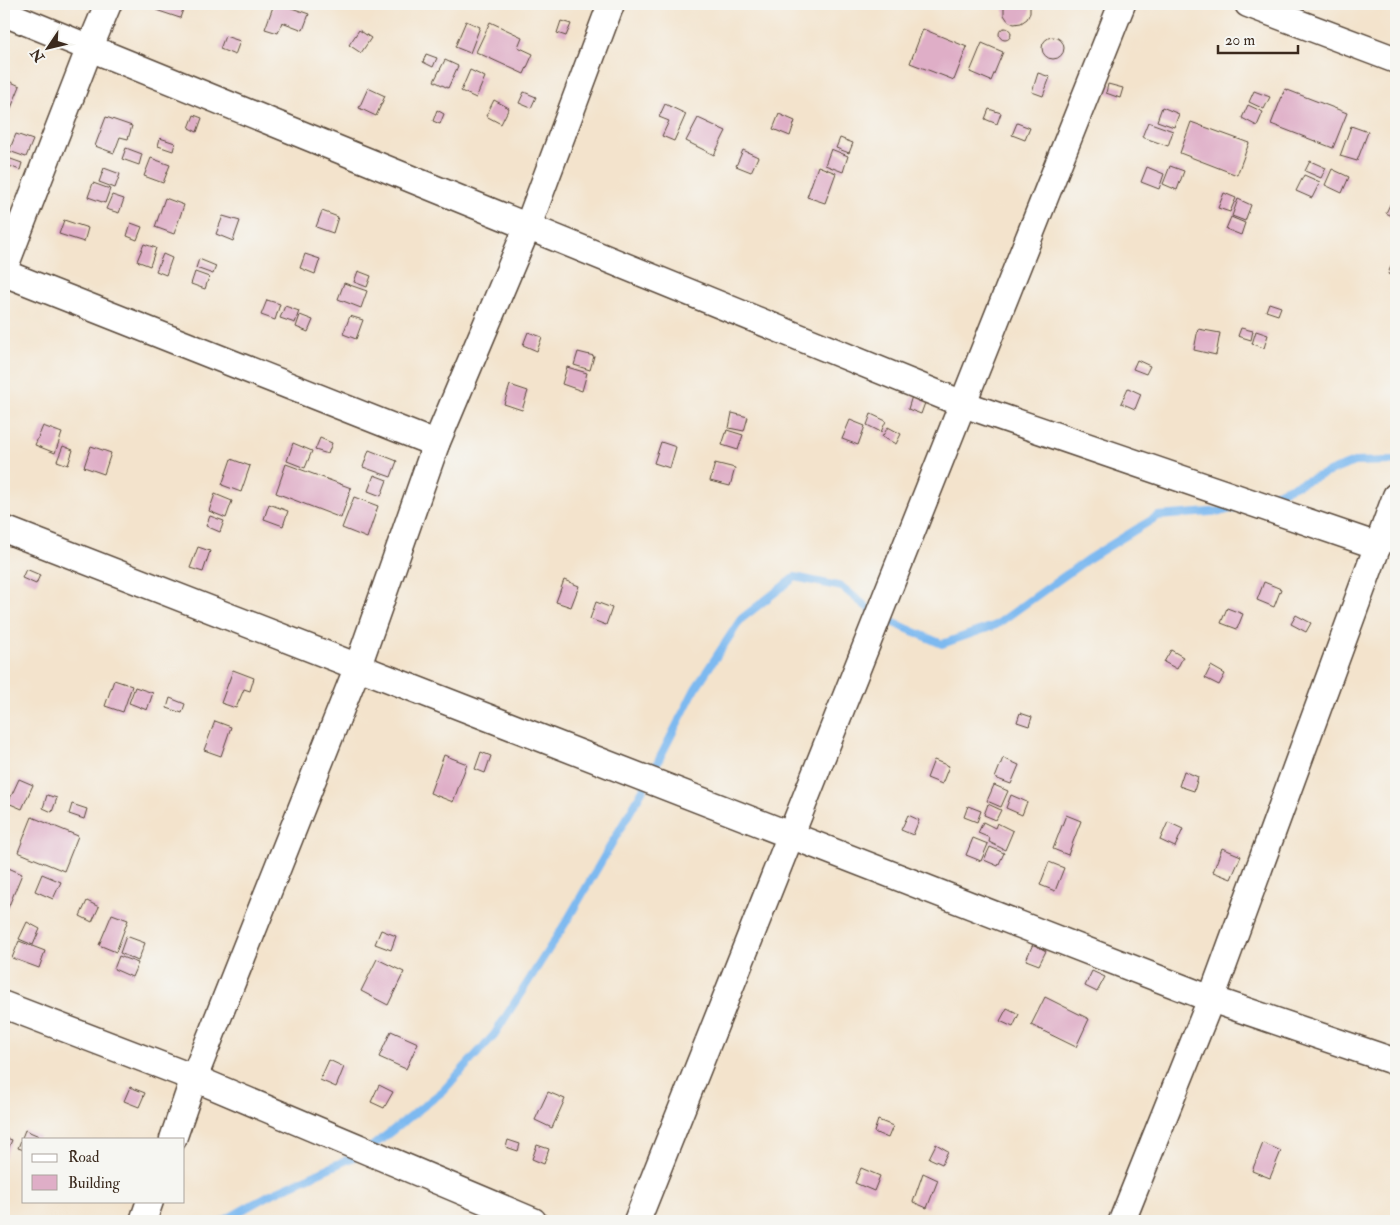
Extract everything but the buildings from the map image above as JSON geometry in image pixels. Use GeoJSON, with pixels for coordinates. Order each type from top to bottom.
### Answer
{"type":"FeatureCollection","features":[{"type":"Feature","properties":{"kind":"street"},"geometry":{"type":"LineString","coordinates":[[108,4],[4,271],[436,444]]}},
{"type":"Feature","properties":{"kind":"street"},"geometry":{"type":"LineString","coordinates":[[172,1138],[194,1078],[358,666],[436,444],[528,226],[611,4]]}},
{"type":"Feature","properties":{"kind":"street"},"geometry":{"type":"LineString","coordinates":[[637,1221],[1122,4]]}},
{"type":"Feature","properties":{"kind":"street"},"geometry":{"type":"LineString","coordinates":[[1248,4],[1396,60]]}},
{"type":"Feature","properties":{"kind":"street"},"geometry":{"type":"LineString","coordinates":[[4,13],[962,404],[1378,546]]}},
{"type":"Feature","properties":{"kind":"street"},"geometry":{"type":"LineString","coordinates":[[1122,1221],[1211,999],[1396,496]]}},
{"type":"Feature","properties":{"kind":"street"},"geometry":{"type":"LineString","coordinates":[[4,529],[1211,999],[1396,1062]]}},
{"type":"Feature","properties":{"kind":"street"},"geometry":{"type":"LineString","coordinates":[[4,1005],[194,1078],[533,1221]]}},
{"type":"Feature","properties":{"kind":"street"},"geometry":{"type":"LineString","coordinates":[[143,1221],[150,1202]]}},
{"type":"Feature","properties":{"kind":"waterway"},"geometry":{"type":"LineString","coordinates":[[1261,499],[1354,462],[1396,461]]}},
{"type":"Feature","properties":{"kind":"waterway"},"geometry":{"type":"LineString","coordinates":[[370,1148],[443,1091],[494,1035],[568,919],[649,779],[695,689],[741,619],[795,577],[842,587],[878,616],[942,644],[996,625],[1088,559],[1158,516],[1224,511],[1238,507]]}},
{"type":"Feature","properties":{"kind":"waterway"},"geometry":{"type":"LineString","coordinates":[[223,1221],[269,1195],[358,1155]]}}]}
